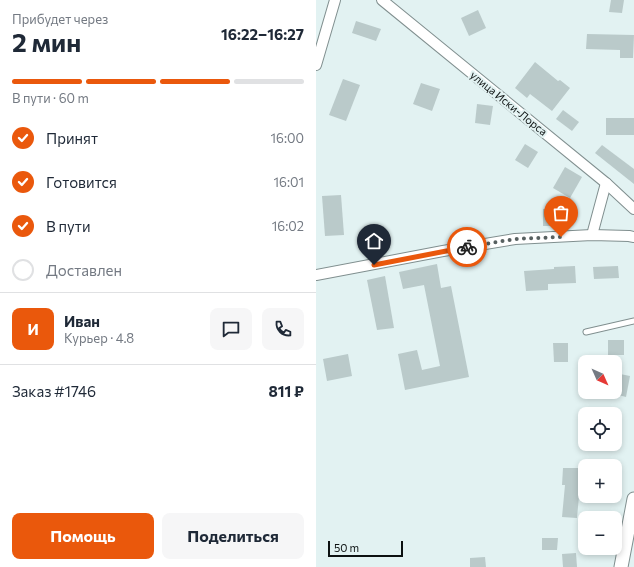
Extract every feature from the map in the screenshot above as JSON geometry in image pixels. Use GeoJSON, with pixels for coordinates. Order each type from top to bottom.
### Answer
{"type":"FeatureCollection","features":[{"type":"Feature","properties":{"kind":"street"},"geometry":{"type":"LineString","coordinates":[[316,65],[335,0]]}},
{"type":"Feature","properties":{"kind":"street","name":"улица Иски-Лорса"},"geometry":{"type":"LineString","coordinates":[[382,0],[606,183],[634,209]]}},
{"type":"Feature","properties":{"kind":"street"},"geometry":{"type":"LineString","coordinates":[[592,235],[606,183]]}},
{"type":"Feature","properties":{"kind":"street"},"geometry":{"type":"LineString","coordinates":[[316,275],[515,239],[592,235],[634,237]]}},
{"type":"Feature","properties":{"kind":"street"},"geometry":{"type":"LineString","coordinates":[[621,567],[634,499]]}},
{"type":"Feature","properties":{"kind":"lane"},"geometry":{"type":"LineString","coordinates":[[586,332],[634,321]]}},
{"type":"Feature","properties":{"kind":"building"},"geometry":{"type":"Polygon","coordinates":[[[611,0],[624,0],[622,13],[609,12],[611,0]]]}},
{"type":"Feature","properties":{"kind":"building"},"geometry":{"type":"Polygon","coordinates":[[[478,10],[486,28],[469,36],[461,18],[478,10]]]}},
{"type":"Feature","properties":{"kind":"building"},"geometry":{"type":"Polygon","coordinates":[[[356,21],[381,29],[376,41],[352,33],[356,21]]]}},
{"type":"Feature","properties":{"kind":"building"},"geometry":{"type":"Polygon","coordinates":[[[587,34],[634,35],[633,58],[620,58],[620,50],[586,49],[587,34]]]}},
{"type":"Feature","properties":{"kind":"building"},"geometry":{"type":"Polygon","coordinates":[[[535,62],[558,81],[560,80],[570,88],[552,111],[530,94],[527,98],[515,88],[535,62]]]}},
{"type":"Feature","properties":{"kind":"building"},"geometry":{"type":"Polygon","coordinates":[[[343,79],[360,85],[346,121],[329,115],[343,79]]]}},
{"type":"Feature","properties":{"kind":"building"},"geometry":{"type":"Polygon","coordinates":[[[421,83],[440,89],[432,111],[413,104],[421,83]]]}},
{"type":"Feature","properties":{"kind":"building"},"geometry":{"type":"Polygon","coordinates":[[[477,104],[493,106],[490,125],[475,123],[477,104]]]}},
{"type":"Feature","properties":{"kind":"building"},"geometry":{"type":"Polygon","coordinates":[[[563,110],[579,122],[572,131],[556,119],[563,110]]]}},
{"type":"Feature","properties":{"kind":"building"},"geometry":{"type":"Polygon","coordinates":[[[606,118],[634,118],[634,135],[606,135],[606,118]]]}},
{"type":"Feature","properties":{"kind":"building"},"geometry":{"type":"Polygon","coordinates":[[[525,144],[538,152],[528,168],[515,160],[525,144]]]}},
{"type":"Feature","properties":{"kind":"building"},"geometry":{"type":"Polygon","coordinates":[[[602,145],[634,169],[634,184],[595,153],[602,145]]]}},
{"type":"Feature","properties":{"kind":"building"},"geometry":{"type":"Polygon","coordinates":[[[565,167],[582,177],[570,198],[553,188],[565,167]]]}},
{"type":"Feature","properties":{"kind":"building"},"geometry":{"type":"Polygon","coordinates":[[[341,195],[344,235],[325,236],[322,196],[341,195]]]}},
{"type":"Feature","properties":{"kind":"building"},"geometry":{"type":"Polygon","coordinates":[[[543,209],[557,210],[556,226],[543,226],[543,209]]]}},
{"type":"Feature","properties":{"kind":"building"},"geometry":{"type":"Polygon","coordinates":[[[437,264],[441,288],[451,286],[469,377],[405,390],[398,354],[417,350],[422,370],[440,366],[424,285],[403,289],[399,272],[437,264]]]}},
{"type":"Feature","properties":{"kind":"building"},"geometry":{"type":"Polygon","coordinates":[[[575,266],[576,283],[548,284],[548,290],[526,291],[524,271],[575,266]]]}},
{"type":"Feature","properties":{"kind":"building"},"geometry":{"type":"Polygon","coordinates":[[[618,266],[619,278],[594,279],[593,267],[618,266]]]}},
{"type":"Feature","properties":{"kind":"building"},"geometry":{"type":"Polygon","coordinates":[[[385,276],[394,328],[377,330],[367,280],[385,276]]]}},
{"type":"Feature","properties":{"kind":"building"},"geometry":{"type":"Polygon","coordinates":[[[608,340],[624,340],[624,355],[608,355],[608,340]]]}},
{"type":"Feature","properties":{"kind":"building"},"geometry":{"type":"Polygon","coordinates":[[[553,343],[568,343],[568,362],[554,362],[553,343]]]}},
{"type":"Feature","properties":{"kind":"building"},"geometry":{"type":"Polygon","coordinates":[[[348,354],[352,376],[327,381],[323,359],[348,354]]]}},
{"type":"Feature","properties":{"kind":"building"},"geometry":{"type":"Polygon","coordinates":[[[622,374],[630,376],[626,397],[622,396],[622,374]]]}},
{"type":"Feature","properties":{"kind":"building"},"geometry":{"type":"Polygon","coordinates":[[[563,468],[578,468],[577,518],[562,517],[565,485],[562,485],[563,468]]]}},
{"type":"Feature","properties":{"kind":"building"},"geometry":{"type":"Polygon","coordinates":[[[542,538],[558,538],[557,550],[542,550],[542,538]]]}},
{"type":"Feature","properties":{"kind":"building"},"geometry":{"type":"Polygon","coordinates":[[[576,553],[577,567],[563,567],[562,554],[576,553]]]}},
{"type":"Feature","properties":{"kind":"building"},"geometry":{"type":"Polygon","coordinates":[[[485,557],[486,567],[470,567],[470,558],[485,557]]]}},
{"type":"Feature","properties":{"kind":"way so far"},"geometry":{"type":"LineString","coordinates":[[467,247],[515,239],[561,237]]}},
{"type":"Feature","properties":{"kind":"route"},"geometry":{"type":"LineString","coordinates":[[374,265],[467,247]]}}]}
